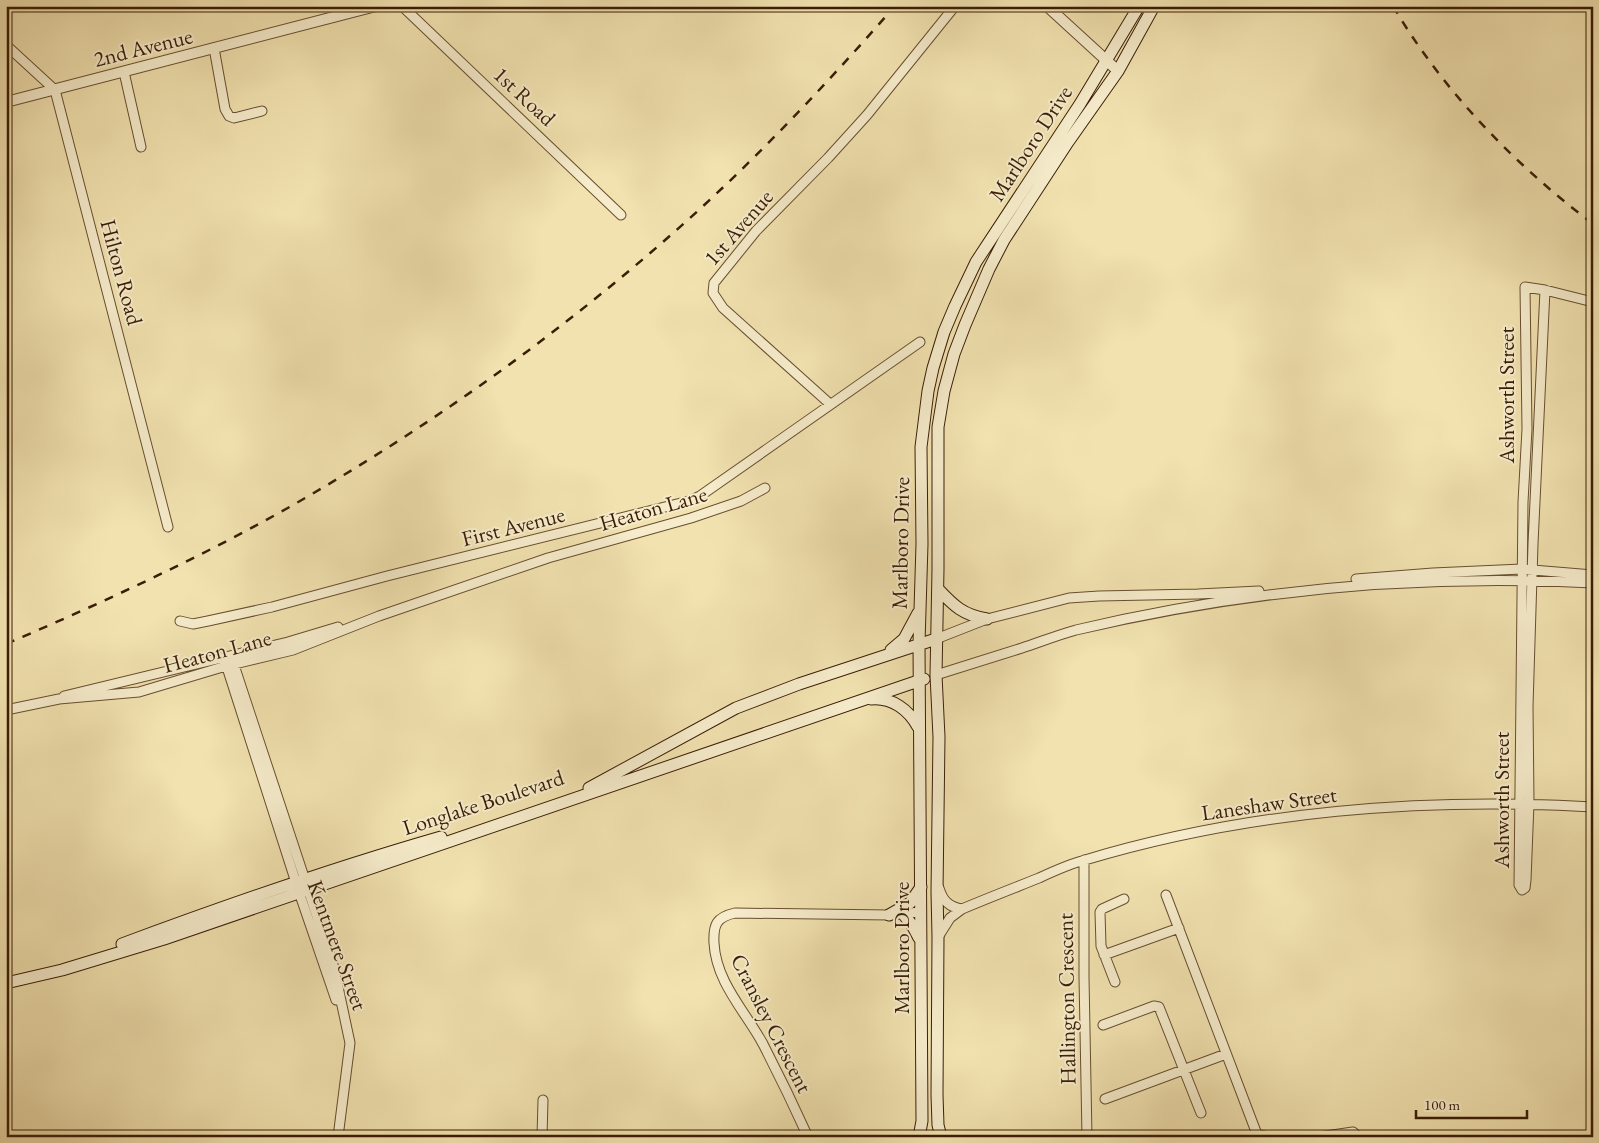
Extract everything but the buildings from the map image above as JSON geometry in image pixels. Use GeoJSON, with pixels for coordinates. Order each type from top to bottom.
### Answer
{"type":"FeatureCollection","features":[{"type":"Feature","properties":{"kind":"main road","name":"Marlboro Drive"},"geometry":{"type":"LineString","coordinates":[[919,1137],[922,1122],[919,729],[922,544],[921,447],[930,383],[944,332],[976,262],[1080,104],[1138,6]]}},
{"type":"Feature","properties":{"kind":"main road","name":"Marlboro Drive"},"geometry":{"type":"LineString","coordinates":[[941,1137],[938,1125],[937,887],[939,737],[936,639],[938,589],[938,427],[944,391],[954,354],[980,290],[1004,240],[1068,142],[1118,71],[1154,6]]}},
{"type":"Feature","properties":{"kind":"main road"},"geometry":{"type":"LineString","coordinates":[[938,589],[950,602],[966,614],[987,619]]}},
{"type":"Feature","properties":{"kind":"main road"},"geometry":{"type":"LineString","coordinates":[[881,656],[904,639],[920,610]]}},
{"type":"Feature","properties":{"kind":"main road","name":"Longlake Boulevard"},"geometry":{"type":"LineString","coordinates":[[594,789],[736,708],[799,684],[919,643],[936,639]]}},
{"type":"Feature","properties":{"kind":"main road","name":"Longlake Boulevard"},"geometry":{"type":"LineString","coordinates":[[6,983],[48,973],[204,914],[302,886],[373,857],[537,809],[936,675]]}},
{"type":"Feature","properties":{"kind":"main road"},"geometry":{"type":"LineString","coordinates":[[858,701],[877,699],[898,705],[914,718],[919,729]]}},
{"type":"Feature","properties":{"kind":"main road"},"geometry":{"type":"LineString","coordinates":[[889,915],[910,903],[921,887]]}},
{"type":"Feature","properties":{"kind":"main road"},"geometry":{"type":"LineString","coordinates":[[920,912],[925,911],[932,904],[937,887]]}},
{"type":"Feature","properties":{"kind":"main road"},"geometry":{"type":"LineString","coordinates":[[904,915],[916,930],[921,942]]}},
{"type":"Feature","properties":{"kind":"street","name":"2nd Avenue"},"geometry":{"type":"LineString","coordinates":[[6,102],[376,6]]}},
{"type":"Feature","properties":{"kind":"street","name":"1st Road"},"geometry":{"type":"LineString","coordinates":[[402,6],[621,215]]}},
{"type":"Feature","properties":{"kind":"street","name":"1st Avenue"},"geometry":{"type":"LineString","coordinates":[[830,404],[723,308],[713,293],[714,283],[756,231],[828,158],[867,114],[955,6]]}},
{"type":"Feature","properties":{"kind":"street"},"geometry":{"type":"LineString","coordinates":[[1047,6],[1118,71]]}},
{"type":"Feature","properties":{"kind":"street"},"geometry":{"type":"LineString","coordinates":[[6,45],[54,90]]}},
{"type":"Feature","properties":{"kind":"street"},"geometry":{"type":"LineString","coordinates":[[214,48],[225,110],[229,116],[234,118],[262,111]]}},
{"type":"Feature","properties":{"kind":"street"},"geometry":{"type":"LineString","coordinates":[[124,72],[141,147]]}},
{"type":"Feature","properties":{"kind":"street","name":"Hilton Road"},"geometry":{"type":"LineString","coordinates":[[54,90],[168,527]]}},
{"type":"Feature","properties":{"kind":"street","name":"Ashworth Street"},"geometry":{"type":"LineString","coordinates":[[1545,290],[1524,804],[1519,885],[1522,890],[1525,888],[1526,880],[1524,804],[1522,581],[1523,502],[1527,430],[1525,287],[1545,290]]}},
{"type":"Feature","properties":{"kind":"street"},"geometry":{"type":"LineString","coordinates":[[1545,290],[1593,302]]}},
{"type":"Feature","properties":{"kind":"street"},"geometry":{"type":"LineString","coordinates":[[830,404],[920,342]]}},
{"type":"Feature","properties":{"kind":"street","name":"First Avenue"},"geometry":{"type":"LineString","coordinates":[[180,621],[193,624],[272,607],[387,576],[690,501],[700,496],[830,404]]}},
{"type":"Feature","properties":{"kind":"street","name":"Heaton Lane"},"geometry":{"type":"LineString","coordinates":[[59,699],[66,695],[96,687],[293,650],[379,616],[548,558],[691,518],[741,501],[765,488]]}},
{"type":"Feature","properties":{"kind":"street"},"geometry":{"type":"LineString","coordinates":[[936,675],[1074,631],[1176,610],[1349,580],[1433,572],[1522,569],[1593,575]]}},
{"type":"Feature","properties":{"kind":"street"},"geometry":{"type":"LineString","coordinates":[[936,639],[987,619],[1069,598],[1276,592],[1441,581],[1593,583]]}},
{"type":"Feature","properties":{"kind":"street","name":"Heaton Lane"},"geometry":{"type":"LineString","coordinates":[[6,710],[59,699],[139,692],[229,661]]}},
{"type":"Feature","properties":{"kind":"street","name":"Kentmere Street"},"geometry":{"type":"LineString","coordinates":[[229,661],[302,886],[334,968],[350,1043],[338,1137]]}},
{"type":"Feature","properties":{"kind":"street","name":"Laneshaw Street"},"geometry":{"type":"LineString","coordinates":[[938,937],[950,918],[962,909],[1084,860],[1192,833],[1324,813],[1427,805],[1524,804],[1593,807]]}},
{"type":"Feature","properties":{"kind":"street","name":"Hallington Crescent"},"geometry":{"type":"LineString","coordinates":[[1084,860],[1087,1137]]}},
{"type":"Feature","properties":{"kind":"street"},"geometry":{"type":"LineString","coordinates":[[937,887],[948,904],[962,909]]}},
{"type":"Feature","properties":{"kind":"street"},"geometry":{"type":"LineString","coordinates":[[1166,895],[1258,1137],[1261,1135],[1268,1137]]}},
{"type":"Feature","properties":{"kind":"street"},"geometry":{"type":"LineString","coordinates":[[1115,982],[1100,941],[1100,912],[1102,908],[1124,899]]}},
{"type":"Feature","properties":{"kind":"street","name":"Cransley Crescent"},"geometry":{"type":"LineString","coordinates":[[808,1137],[760,1039],[725,984],[714,949],[716,925],[720,918],[735,913],[904,915],[920,912]]}},
{"type":"Feature","properties":{"kind":"street"},"geometry":{"type":"LineString","coordinates":[[1104,955],[1178,928]]}},
{"type":"Feature","properties":{"kind":"street"},"geometry":{"type":"LineString","coordinates":[[1103,1025],[1154,1006],[1159,1007],[1201,1112]]}},
{"type":"Feature","properties":{"kind":"street"},"geometry":{"type":"LineString","coordinates":[[1106,1099],[1226,1054]]}},
{"type":"Feature","properties":{"kind":"street"},"geometry":{"type":"LineString","coordinates":[[542,1137],[543,1100]]}},
{"type":"Feature","properties":{"kind":"street"},"geometry":{"type":"LineString","coordinates":[[1318,1137],[1352,1132],[1360,1137]]}},
{"type":"Feature","properties":{"kind":"railway"},"geometry":{"type":"LineString","coordinates":[[6,644],[155,577],[264,521],[403,438],[503,369],[599,296],[645,258],[717,193],[796,115],[895,6]]}},
{"type":"Feature","properties":{"kind":"railway"},"geometry":{"type":"LineString","coordinates":[[1393,6],[1434,67],[1457,97],[1535,177],[1593,224]]}}]}
